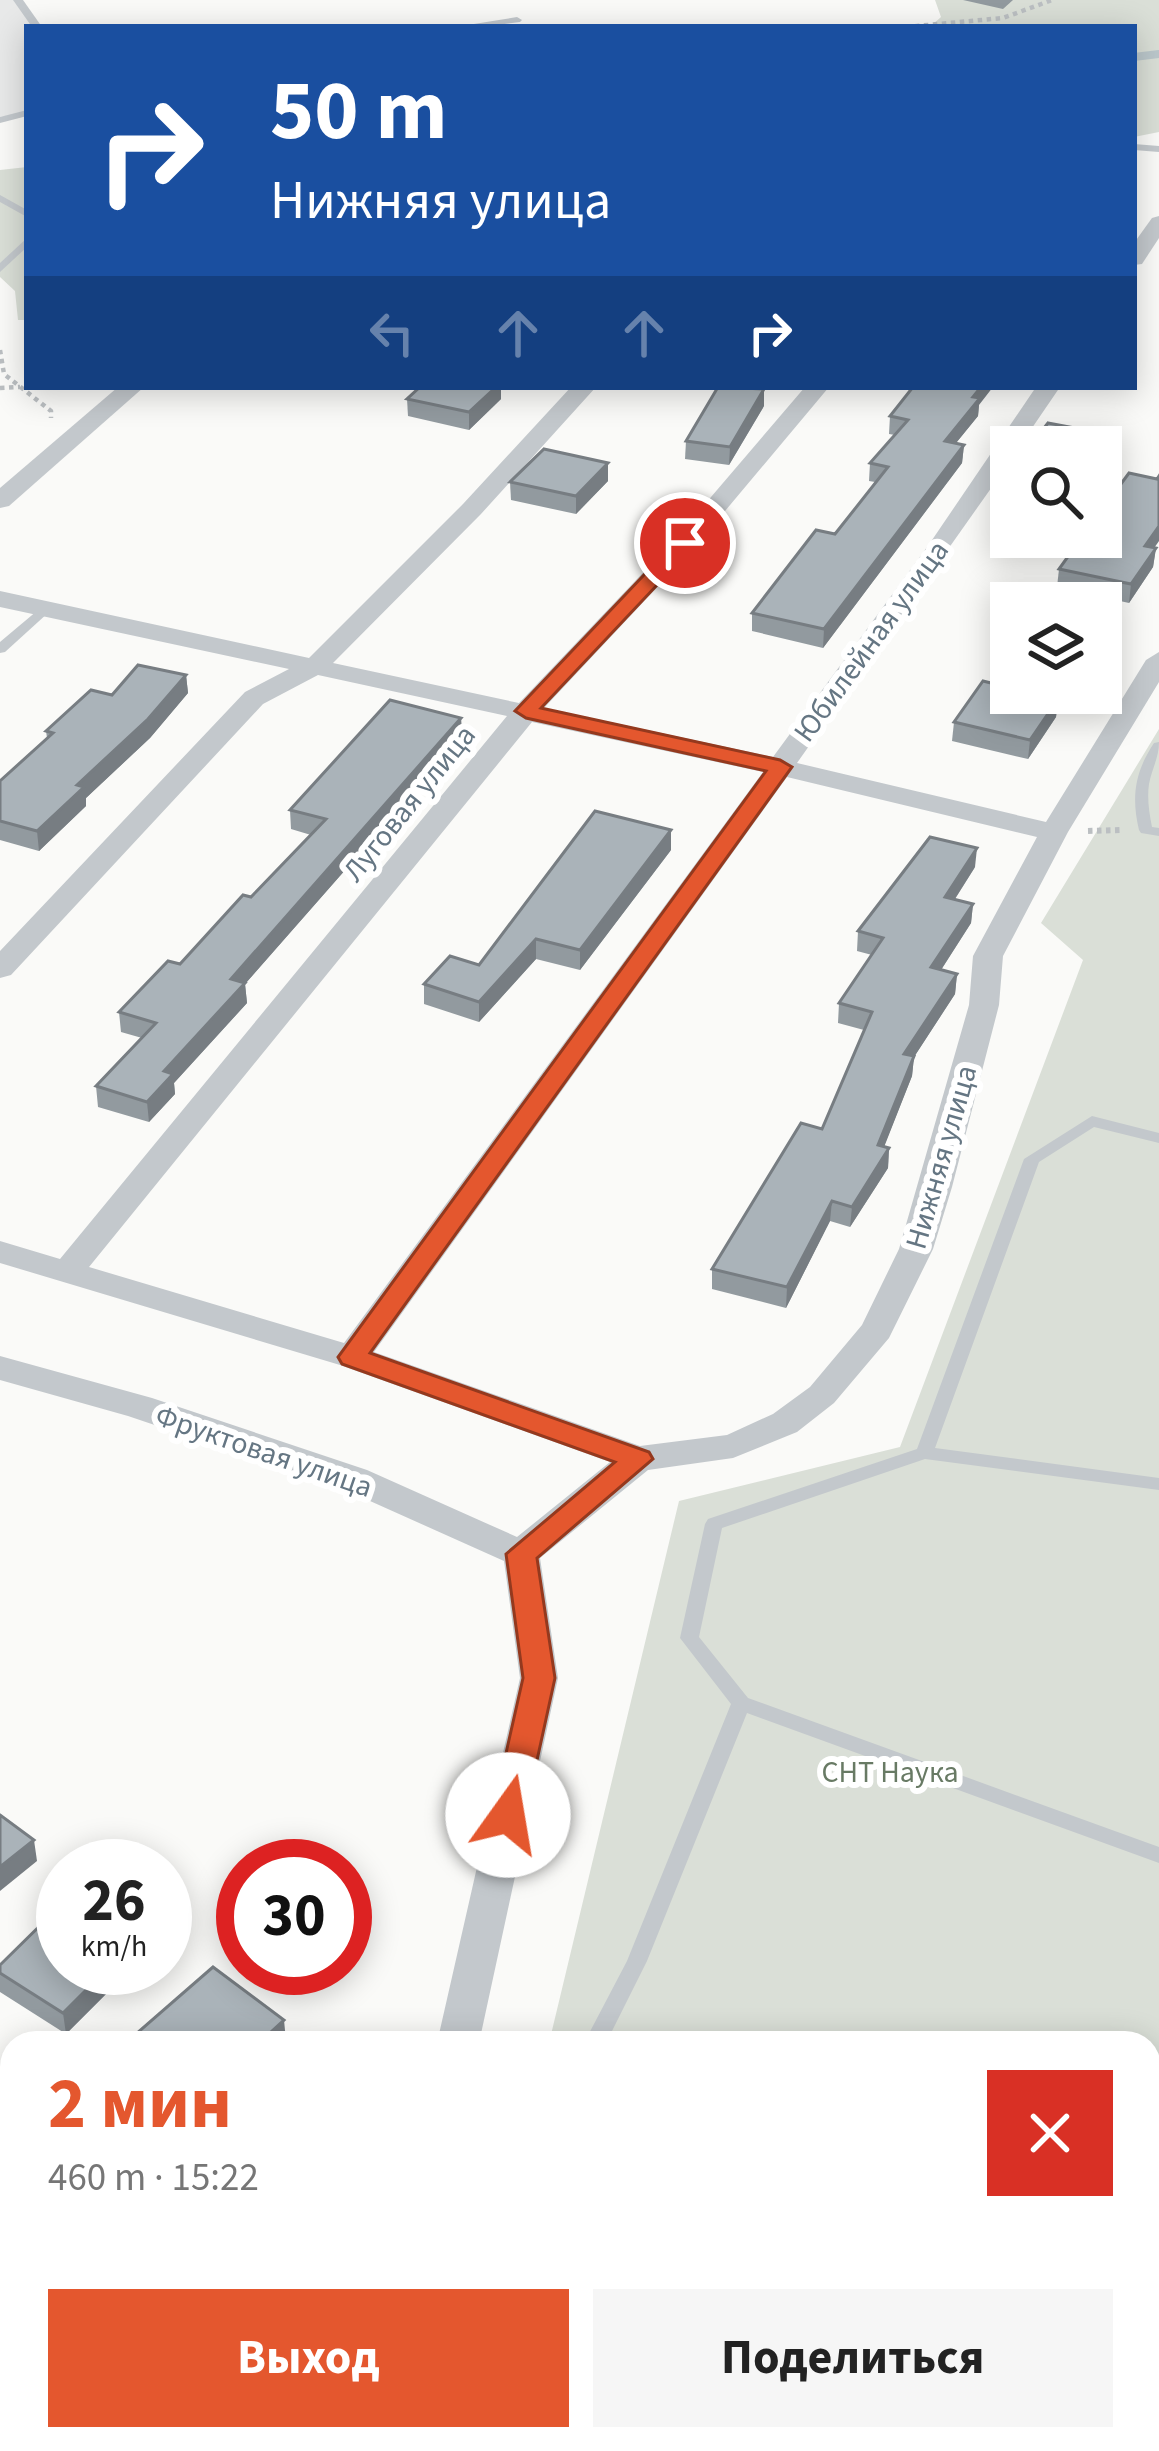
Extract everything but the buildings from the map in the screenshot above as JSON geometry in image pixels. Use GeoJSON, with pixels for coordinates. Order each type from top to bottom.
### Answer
{"type":"FeatureCollection","features":[{"type":"Feature","properties":{"kind":"street"},"geometry":{"type":"LineString","coordinates":[[1137,255],[1159,222]]}},
{"type":"Feature","properties":{"kind":"street"},"geometry":{"type":"LineString","coordinates":[[0,501],[129,390]]}},
{"type":"Feature","properties":{"kind":"street"},"geometry":{"type":"LineString","coordinates":[[0,969],[254,698],[314,667],[472,509],[581,390]]}},
{"type":"Feature","properties":{"kind":"street","name":"Луговая улица"},"geometry":{"type":"LineString","coordinates":[[66,1273],[526,711],[685,543],[814,390]]}},
{"type":"Feature","properties":{"kind":"street","name":"Юбилейная улица"},"geometry":{"type":"LineString","coordinates":[[352,1357],[940,547],[1046,390]]}},
{"type":"Feature","properties":{"kind":"street"},"geometry":{"type":"LineString","coordinates":[[0,599],[780,767],[1054,832]]}},
{"type":"Feature","properties":{"kind":"street","name":"Нижняя улица"},"geometry":{"type":"LineString","coordinates":[[638,1459],[708,1452],[757,1438],[822,1395],[877,1330],[916,1249],[936,1187],[983,1005],[988,956],[1054,832],[1159,660]]}},
{"type":"Feature","properties":{"kind":"street"},"geometry":{"type":"LineString","coordinates":[[0,1252],[352,1357],[638,1459]]}},
{"type":"Feature","properties":{"kind":"street","name":"Фруктовая улица"},"geometry":{"type":"LineString","coordinates":[[0,1368],[140,1407],[354,1479],[521,1554]]}},
{"type":"Feature","properties":{"kind":"street"},"geometry":{"type":"LineString","coordinates":[[461,2031],[539,1678],[521,1554],[638,1459]]}},
{"type":"Feature","properties":{"kind":"lane"},"geometry":{"type":"LineString","coordinates":[[484,24],[517,20]]}},
{"type":"Feature","properties":{"kind":"lane"},"geometry":{"type":"LineString","coordinates":[[0,268],[24,244]]}},
{"type":"Feature","properties":{"kind":"lane"},"geometry":{"type":"LineString","coordinates":[[0,649],[44,608]]}},
{"type":"Feature","properties":{"kind":"lane"},"geometry":{"type":"LineString","coordinates":[[1152,831],[1138,800],[1146,766],[1159,746]]}},
{"type":"Feature","properties":{"kind":"lane"},"geometry":{"type":"LineString","coordinates":[[924,1453],[1032,1160],[1092,1121],[1159,1138]]}},
{"type":"Feature","properties":{"kind":"lane"},"geometry":{"type":"LineString","coordinates":[[1159,1484],[924,1453],[714,1524],[689,1638],[741,1702],[1159,1855]]}},
{"type":"Feature","properties":{"kind":"lane"},"geometry":{"type":"LineString","coordinates":[[601,2031],[637,1961],[741,1702]]}},
{"type":"Feature","properties":{"kind":"path"},"geometry":{"type":"LineString","coordinates":[[921,24],[1012,17],[1043,8],[1052,0]]}},
{"type":"Feature","properties":{"kind":"path"},"geometry":{"type":"LineString","coordinates":[[0,350],[4,374],[24,386]]}},
{"type":"Feature","properties":{"kind":"path"},"geometry":{"type":"LineString","coordinates":[[29,390],[51,411],[52,430]]}},
{"type":"Feature","properties":{"kind":"path"},"geometry":{"type":"LineString","coordinates":[[1054,832],[1152,831]]}},
{"type":"Feature","properties":{"kind":"shaded area"},"geometry":{"type":"Polygon","coordinates":[[[0,0],[15,0],[32,24],[24,24],[24,113],[0,117],[0,0]]]}},
{"type":"Feature","properties":{"kind":"green space"},"geometry":{"type":"Polygon","coordinates":[[[935,0],[1159,0],[1159,132],[1137,136],[1137,24],[933,24],[941,17],[935,0]]]}},
{"type":"Feature","properties":{"kind":"green space"},"geometry":{"type":"Polygon","coordinates":[[[24,167],[24,320],[18,320],[15,291],[0,277],[0,170],[24,167]]]}},
{"type":"Feature","properties":{"kind":"green space","name":"СНТ Наука"},"geometry":{"type":"Polygon","coordinates":[[[1159,729],[1159,2031],[552,2031],[679,1501],[900,1447],[1083,960],[1041,923],[1159,729]]]}},
{"type":"Feature","properties":{"kind":"waterway"},"geometry":{"type":"LineString","coordinates":[[1137,57],[1159,54]]}},
{"type":"Feature","properties":{"kind":"route"},"geometry":{"type":"LineString","coordinates":[[508,1815],[539,1678],[521,1554],[638,1459],[352,1357],[780,767],[526,711],[685,543]]}}]}
